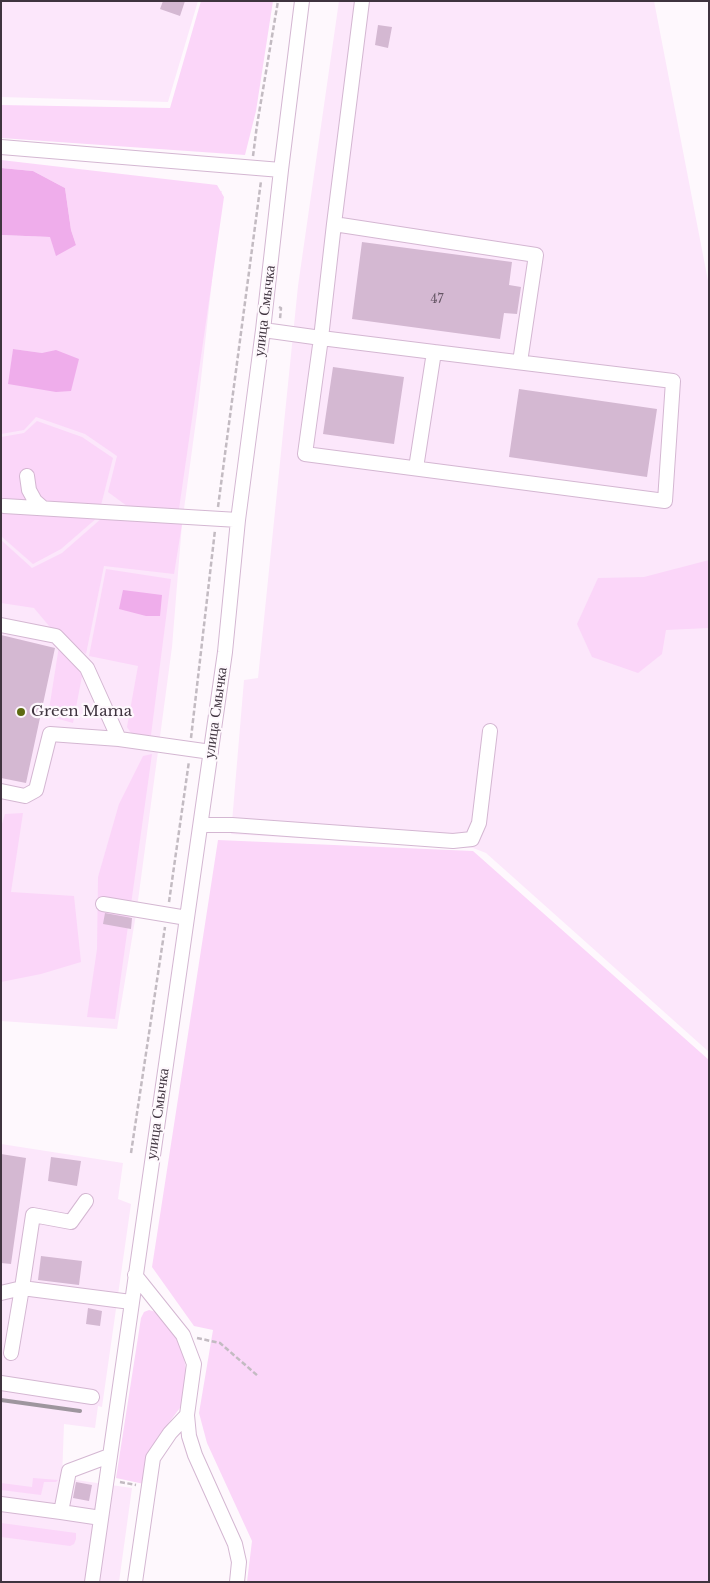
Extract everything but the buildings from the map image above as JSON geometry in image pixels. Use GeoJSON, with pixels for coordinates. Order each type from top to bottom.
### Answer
{"type":"FeatureCollection","features":[{"type":"Feature","properties":{"kind":"street","name":"улица Смычка"},"geometry":{"type":"LineString","coordinates":[[92,1582],[225,652],[238,520],[263,330],[302,1]]}},
{"type":"Feature","properties":{"kind":"street"},"geometry":{"type":"LineString","coordinates":[[263,330],[321,338],[673,381],[665,501],[305,454],[321,338],[362,1]]}},
{"type":"Feature","properties":{"kind":"street"},"geometry":{"type":"LineString","coordinates":[[1,147],[281,170]]}},
{"type":"Feature","properties":{"kind":"street"},"geometry":{"type":"LineString","coordinates":[[334,224],[536,254],[520,362]]}},
{"type":"Feature","properties":{"kind":"street"},"geometry":{"type":"LineString","coordinates":[[416,468],[434,352]]}},
{"type":"Feature","properties":{"kind":"street"},"geometry":{"type":"LineString","coordinates":[[27,476],[29,490],[35,501],[43,508]]}},
{"type":"Feature","properties":{"kind":"street"},"geometry":{"type":"LineString","coordinates":[[4,506],[238,520]]}},
{"type":"Feature","properties":{"kind":"street"},"geometry":{"type":"LineString","coordinates":[[1,625],[56,636],[86,668],[119,739]]}},
{"type":"Feature","properties":{"kind":"street"},"geometry":{"type":"LineString","coordinates":[[201,825],[232,825],[453,841],[472,839],[479,822],[490,732]]}},
{"type":"Feature","properties":{"kind":"street"},"geometry":{"type":"LineString","coordinates":[[1,792],[25,796],[36,790],[50,734],[119,739],[211,752]]}},
{"type":"Feature","properties":{"kind":"street"},"geometry":{"type":"LineString","coordinates":[[103,904],[187,918]]}},
{"type":"Feature","properties":{"kind":"street"},"geometry":{"type":"LineString","coordinates":[[11,1353],[32,1215],[71,1222],[86,1201]]}},
{"type":"Feature","properties":{"kind":"street"},"geometry":{"type":"LineString","coordinates":[[135,1275],[183,1335],[194,1364],[187,1415],[189,1436],[195,1455],[235,1544],[240,1562],[236,1582]]}},
{"type":"Feature","properties":{"kind":"street"},"geometry":{"type":"LineString","coordinates":[[1,1293],[22,1288],[131,1302]]}},
{"type":"Feature","properties":{"kind":"street"},"geometry":{"type":"LineString","coordinates":[[1,1383],[92,1398]]}},
{"type":"Feature","properties":{"kind":"street"},"geometry":{"type":"LineString","coordinates":[[134,1582],[153,1458],[170,1433],[187,1415]]}},
{"type":"Feature","properties":{"kind":"street"},"geometry":{"type":"LineString","coordinates":[[61,1512],[69,1471],[110,1456]]}},
{"type":"Feature","properties":{"kind":"street"},"geometry":{"type":"LineString","coordinates":[[1,1504],[101,1518]]}},
{"type":"Feature","properties":{"kind":"path"},"geometry":{"type":"LineString","coordinates":[[131,1153],[190,750],[217,519],[261,183],[253,154],[278,1]]}},
{"type":"Feature","properties":{"kind":"path"},"geometry":{"type":"LineString","coordinates":[[183,1335],[220,1343],[258,1376]]}},
{"type":"Feature","properties":{"kind":"path"},"geometry":{"type":"LineString","coordinates":[[115,1480],[138,1486]]}},
{"type":"Feature","properties":{"kind":"shaded area"},"geometry":{"type":"Polygon","coordinates":[[[1,1],[198,1],[168,102],[1,97],[1,1]]]}},
{"type":"Feature","properties":{"kind":"shaded area"},"geometry":{"type":"Polygon","coordinates":[[[201,1],[273,1],[256,111],[245,155],[1,138],[1,105],[170,108],[201,1]]]}},
{"type":"Feature","properties":{"kind":"shaded area"},"geometry":{"type":"Polygon","coordinates":[[[339,1],[654,1],[709,286],[709,1052],[486,853],[473,848],[231,834],[244,680],[258,678],[298,286],[339,1]]]}},
{"type":"Feature","properties":{"kind":"shaded area"},"geometry":{"type":"Polygon","coordinates":[[[1,160],[217,185],[224,197],[179,509],[127,506],[108,492],[117,456],[85,434],[36,417],[24,430],[1,434],[1,235],[50,237],[76,245],[71,230],[65,188],[33,171],[1,168],[1,160]],[[13,349],[9,384],[42,353],[13,349]]]}},
{"type":"Feature","properties":{"kind":"shaded area"},"geometry":{"type":"Polygon","coordinates":[[[1,168],[33,171],[65,188],[71,230],[76,245],[56,256],[50,237],[1,235],[1,168]]]}},
{"type":"Feature","properties":{"kind":"shaded area"},"geometry":{"type":"Polygon","coordinates":[[[95,178],[222,191],[198,406],[182,524],[172,647],[137,908],[117,1029],[1,1021],[1,256],[47,263],[85,244],[95,178]]]}},
{"type":"Feature","properties":{"kind":"shaded area"},"geometry":{"type":"Polygon","coordinates":[[[13,349],[42,353],[56,350],[79,359],[71,391],[56,392],[8,384],[13,349]]]}},
{"type":"Feature","properties":{"kind":"shaded area"},"geometry":{"type":"Polygon","coordinates":[[[37,421],[82,437],[113,458],[98,517],[61,549],[33,564],[1,536],[1,437],[24,433],[37,421]]]}},
{"type":"Feature","properties":{"kind":"shaded area"},"geometry":{"type":"Polygon","coordinates":[[[102,518],[182,524],[174,574],[104,566],[86,654],[50,627],[34,608],[1,603],[1,540],[32,568],[62,553],[102,518]]]}},
{"type":"Feature","properties":{"kind":"shaded area"},"geometry":{"type":"Polygon","coordinates":[[[709,560],[709,628],[666,630],[662,654],[638,673],[592,657],[577,624],[598,578],[644,577],[709,560]]]}},
{"type":"Feature","properties":{"kind":"shaded area"},"geometry":{"type":"Polygon","coordinates":[[[106,569],[171,579],[151,735],[133,736],[127,727],[138,666],[89,656],[106,569]]]}},
{"type":"Feature","properties":{"kind":"shaded area"},"geometry":{"type":"Polygon","coordinates":[[[123,590],[162,595],[160,616],[146,616],[119,609],[123,590]]]}},
{"type":"Feature","properties":{"kind":"shaded area"},"geometry":{"type":"Polygon","coordinates":[[[59,646],[83,671],[73,723],[48,716],[59,646]]]}},
{"type":"Feature","properties":{"kind":"shaded area"},"geometry":{"type":"Polygon","coordinates":[[[152,754],[115,1019],[87,1017],[97,949],[98,877],[119,804],[143,756],[152,754]]]}},
{"type":"Feature","properties":{"kind":"shaded area"},"geometry":{"type":"Polygon","coordinates":[[[23,813],[11,892],[74,896],[81,962],[41,974],[1,982],[1,827],[5,814],[23,813]]]}},
{"type":"Feature","properties":{"kind":"shaded area"},"geometry":{"type":"Polygon","coordinates":[[[218,840],[473,851],[709,1060],[709,1582],[247,1582],[252,1541],[207,1443],[199,1413],[213,1330],[194,1326],[152,1267],[218,840]]]}},
{"type":"Feature","properties":{"kind":"shaded area"},"geometry":{"type":"Polygon","coordinates":[[[1,1144],[123,1163],[118,1199],[131,1204],[102,1407],[98,1406],[95,1428],[64,1424],[62,1478],[132,1488],[119,1582],[1,1582],[1,1144]]]}},
{"type":"Feature","properties":{"kind":"shaded area"},"geometry":{"type":"Polygon","coordinates":[[[149,1310],[156,1312],[182,1346],[187,1376],[183,1404],[158,1437],[148,1455],[144,1484],[116,1478],[141,1318],[144,1312],[149,1310]]]}},
{"type":"Feature","properties":{"kind":"shaded area"},"geometry":{"type":"Polygon","coordinates":[[[33,1478],[58,1480],[56,1482],[44,1482],[41,1495],[1,1490],[1,1483],[32,1487],[33,1478]]]}},
{"type":"Feature","properties":{"kind":"shaded area"},"geometry":{"type":"Polygon","coordinates":[[[1,1523],[76,1533],[76,1539],[74,1544],[70,1546],[1,1537],[1,1523]]]}},
{"type":"Feature","properties":{"kind":"railway"},"geometry":{"type":"LineString","coordinates":[[1,1400],[80,1411]]}},
{"type":"Feature","properties":{"kind":"place","name":"Green Mama"},"geometry":{"type":"Point","coordinates":[21,712]}}]}
